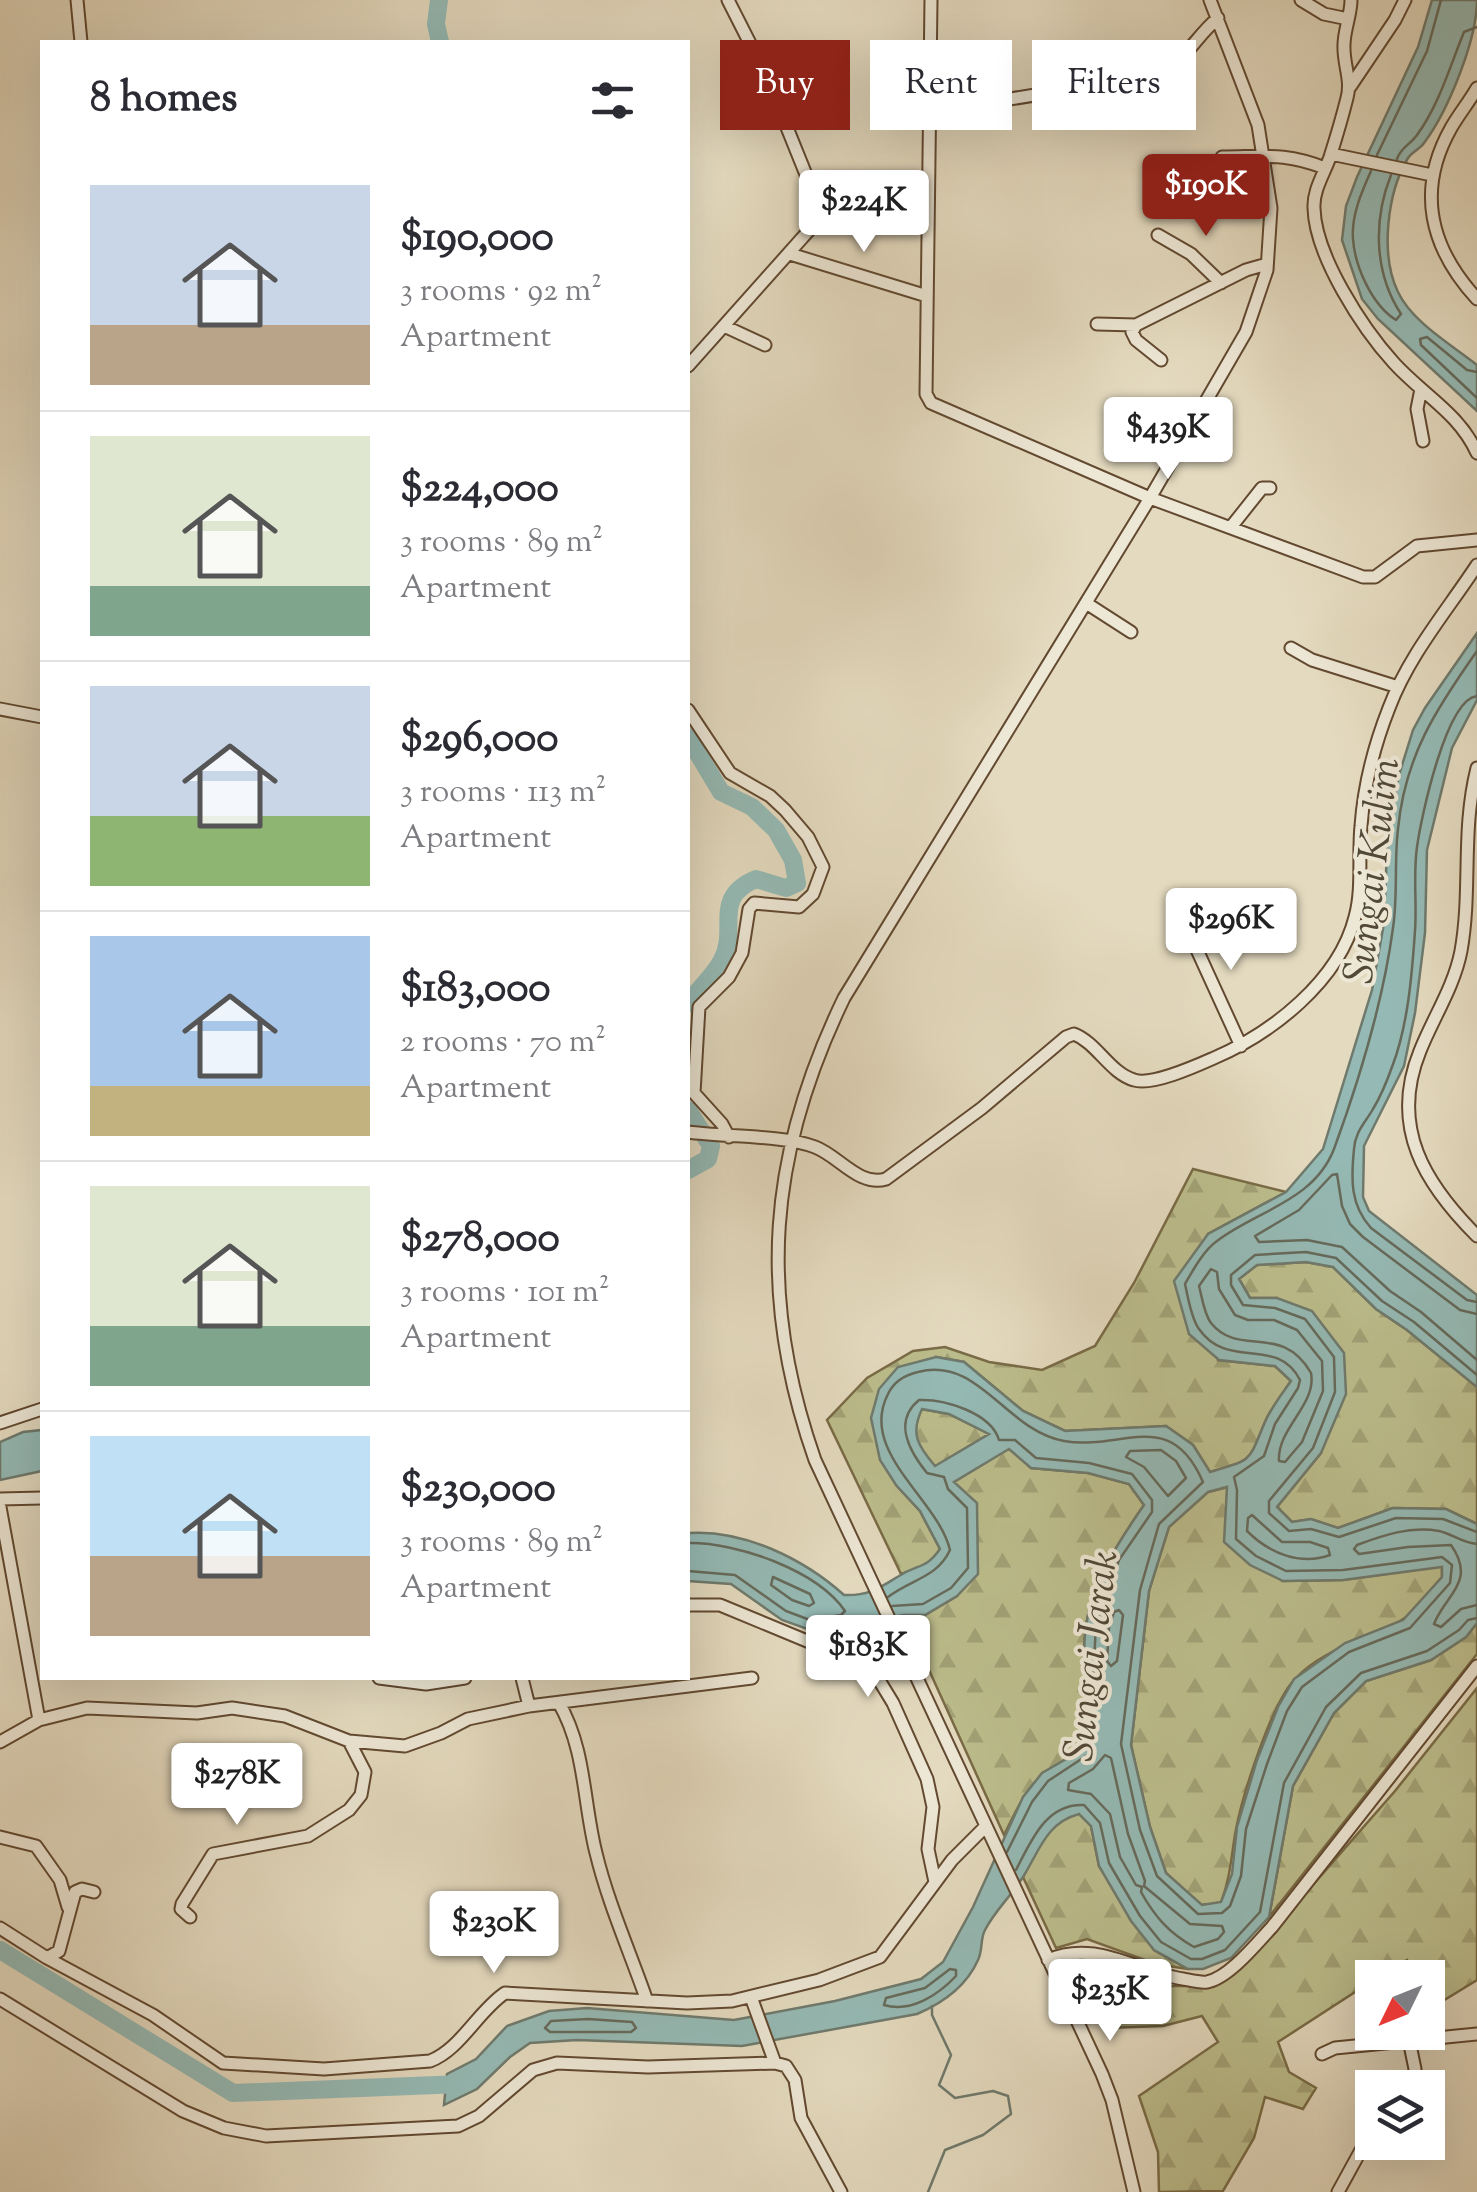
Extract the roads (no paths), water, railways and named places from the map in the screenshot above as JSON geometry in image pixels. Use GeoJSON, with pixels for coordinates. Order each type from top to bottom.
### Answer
{"type":"FeatureCollection","features":[{"type":"Feature","properties":{"kind":"street"},"geometry":{"type":"LineString","coordinates":[[78,0],[81,40]]}},
{"type":"Feature","properties":{"kind":"street"},"geometry":{"type":"LineString","coordinates":[[690,364],[820,218],[818,203],[765,73],[728,0]]}},
{"type":"Feature","properties":{"kind":"street"},"geometry":{"type":"LineString","coordinates":[[931,0],[931,40]]}},
{"type":"Feature","properties":{"kind":"street"},"geometry":{"type":"LineString","coordinates":[[1301,0],[1324,14],[1348,18]]}},
{"type":"Feature","properties":{"kind":"street"},"geometry":{"type":"LineString","coordinates":[[1351,0],[1344,47],[1350,87],[1337,156],[1326,168],[1315,194],[1318,235],[1365,325],[1394,363],[1450,412],[1477,453]]}},
{"type":"Feature","properties":{"kind":"street"},"geometry":{"type":"LineString","coordinates":[[1350,87],[1405,0]]}},
{"type":"Feature","properties":{"kind":"street"},"geometry":{"type":"LineString","coordinates":[[1134,2192],[1112,2100],[815,1460],[798,1406],[783,1335],[780,1209],[790,1143],[810,1073],[844,998],[1150,498],[1246,332],[1267,264],[1271,208],[1258,124],[1212,1]]}},
{"type":"Feature","properties":{"kind":"street"},"geometry":{"type":"LineString","coordinates":[[1012,99],[1158,75],[1185,56],[1218,18]]}},
{"type":"Feature","properties":{"kind":"street"},"geometry":{"type":"LineString","coordinates":[[1477,88],[1428,174],[1442,252],[1458,279],[1477,299]]}},
{"type":"Feature","properties":{"kind":"street"},"geometry":{"type":"LineString","coordinates":[[930,130],[926,394],[931,402],[1150,498],[1363,577],[1375,576],[1417,546],[1477,540]]}},
{"type":"Feature","properties":{"kind":"street"},"geometry":{"type":"LineString","coordinates":[[1222,156],[1298,157],[1326,168]]}},
{"type":"Feature","properties":{"kind":"street"},"geometry":{"type":"LineString","coordinates":[[1337,156],[1428,174]]}},
{"type":"Feature","properties":{"kind":"street"},"geometry":{"type":"LineString","coordinates":[[1158,234],[1191,254],[1221,283]]}},
{"type":"Feature","properties":{"kind":"street"},"geometry":{"type":"LineString","coordinates":[[790,254],[927,296]]}},
{"type":"Feature","properties":{"kind":"street"},"geometry":{"type":"LineString","coordinates":[[1097,324],[1136,324],[1246,270],[1267,264]]}},
{"type":"Feature","properties":{"kind":"street"},"geometry":{"type":"LineString","coordinates":[[1136,324],[1132,332],[1136,340],[1162,360]]}},
{"type":"Feature","properties":{"kind":"street"},"geometry":{"type":"LineString","coordinates":[[724,326],[765,345]]}},
{"type":"Feature","properties":{"kind":"street"},"geometry":{"type":"LineString","coordinates":[[1421,389],[1418,408],[1423,441]]}},
{"type":"Feature","properties":{"kind":"street"},"geometry":{"type":"LineString","coordinates":[[1230,527],[1255,494],[1270,488]]}},
{"type":"Feature","properties":{"kind":"street"},"geometry":{"type":"LineString","coordinates":[[690,1132],[813,1146],[876,1182],[886,1179],[982,1108],[1066,1037],[1082,1037],[1125,1075],[1146,1082],[1241,1046],[1289,1012],[1327,972],[1346,944],[1356,914],[1361,824],[1371,759],[1409,664],[1477,565]]}},
{"type":"Feature","properties":{"kind":"street"},"geometry":{"type":"LineString","coordinates":[[1086,603],[1131,632]]}},
{"type":"Feature","properties":{"kind":"street"},"geometry":{"type":"LineString","coordinates":[[1291,648],[1312,660],[1398,687]]}},
{"type":"Feature","properties":{"kind":"street"},"geometry":{"type":"LineString","coordinates":[[0,709],[40,717]]}},
{"type":"Feature","properties":{"kind":"street"},"geometry":{"type":"LineString","coordinates":[[690,713],[730,773],[770,796],[785,810],[808,837],[822,866],[813,894],[799,908],[754,903],[749,908],[742,953],[730,977],[699,1007],[694,1093],[722,1124],[724,1137]]}},
{"type":"Feature","properties":{"kind":"street"},"geometry":{"type":"LineString","coordinates":[[1477,768],[1466,824],[1465,914],[1460,952],[1454,978],[1418,1055],[1410,1089],[1410,1125],[1427,1178],[1477,1236]]}},
{"type":"Feature","properties":{"kind":"street"},"geometry":{"type":"LineString","coordinates":[[1182,918],[1241,1046]]}},
{"type":"Feature","properties":{"kind":"street"},"geometry":{"type":"LineString","coordinates":[[0,1423],[40,1410]]}},
{"type":"Feature","properties":{"kind":"street"},"geometry":{"type":"LineString","coordinates":[[0,1498],[40,1498]]}},
{"type":"Feature","properties":{"kind":"street"},"geometry":{"type":"LineString","coordinates":[[0,1507],[39,1720]]}},
{"type":"Feature","properties":{"kind":"street"},"geometry":{"type":"LineString","coordinates":[[690,1605],[720,1605],[818,1646],[858,1654],[868,1662],[893,1702],[927,1779],[933,1808],[928,1849],[935,1882]]}},
{"type":"Feature","properties":{"kind":"street"},"geometry":{"type":"LineString","coordinates":[[1048,1960],[1080,1950],[1106,1954],[1161,1976],[1207,1982],[1236,1965],[1272,1927],[1477,1666]]}},
{"type":"Feature","properties":{"kind":"street"},"geometry":{"type":"LineString","coordinates":[[0,1742],[39,1720],[87,1708],[197,1713],[232,1708],[285,1716],[349,1742],[414,1744],[468,1719],[529,1706],[752,1678]]}},
{"type":"Feature","properties":{"kind":"street"},"geometry":{"type":"LineString","coordinates":[[395,1680],[426,1684],[452,1680]]}},
{"type":"Feature","properties":{"kind":"street"},"geometry":{"type":"LineString","coordinates":[[522,1680],[529,1706]]}},
{"type":"Feature","properties":{"kind":"street"},"geometry":{"type":"LineString","coordinates":[[559,1703],[572,1726],[581,1758],[597,1858],[647,2001]]}},
{"type":"Feature","properties":{"kind":"street"},"geometry":{"type":"LineString","coordinates":[[190,1917],[180,1909],[213,1854],[308,1836],[348,1810],[361,1795],[365,1782],[365,1772],[349,1742]]}},
{"type":"Feature","properties":{"kind":"street"},"geometry":{"type":"LineString","coordinates":[[0,1928],[153,2015],[212,2058],[237,2066],[324,2069],[430,2062],[444,2054],[505,1993],[732,2002],[820,1980],[880,1957],[969,1841],[987,1830]]}},
{"type":"Feature","properties":{"kind":"street"},"geometry":{"type":"LineString","coordinates":[[0,1837],[36,1846],[60,1880],[68,1907]]}},
{"type":"Feature","properties":{"kind":"street"},"geometry":{"type":"LineString","coordinates":[[47,1958],[58,1951],[74,1892],[82,1888],[94,1892]]}},
{"type":"Feature","properties":{"kind":"street"},"geometry":{"type":"LineString","coordinates":[[0,1999],[183,2111],[224,2128],[266,2136],[458,2126],[479,2116],[532,2070],[557,2064],[648,2067],[774,2063],[786,2066],[795,2080],[801,2118],[841,2192]]}},
{"type":"Feature","properties":{"kind":"street"},"geometry":{"type":"LineString","coordinates":[[752,2000],[774,2063]]}},
{"type":"Feature","properties":{"kind":"street"},"geometry":{"type":"LineString","coordinates":[[1445,2037],[1477,2034]]}},
{"type":"Feature","properties":{"kind":"street"},"geometry":{"type":"LineString","coordinates":[[1322,2054],[1355,2046]]}},
{"type":"Feature","properties":{"kind":"street"},"geometry":{"type":"LineString","coordinates":[[1338,2192],[1356,2160]]}},
{"type":"Feature","properties":{"kind":"water"},"geometry":{"type":"Polygon","coordinates":[[[1432,0],[1477,0],[1476,16],[1467,54],[1451,94],[1433,129],[1408,158],[1395,188],[1388,224],[1389,260],[1404,303],[1433,332],[1477,365],[1477,411],[1378,319],[1362,299],[1342,240],[1346,206],[1418,47],[1432,0]]]}},
{"type":"Feature","properties":{"kind":"water","name":"Sungai Jarak"},"geometry":{"type":"Polygon","coordinates":[[[1477,633],[1477,700],[1452,748],[1427,850],[1425,933],[1415,1013],[1404,1066],[1364,1146],[1363,1197],[1369,1211],[1477,1295],[1477,1387],[1376,1309],[1333,1267],[1306,1262],[1257,1265],[1239,1279],[1250,1298],[1277,1298],[1312,1311],[1344,1353],[1346,1394],[1321,1453],[1277,1507],[1292,1522],[1311,1519],[1338,1528],[1393,1508],[1446,1509],[1477,1524],[1477,1623],[1466,1637],[1431,1660],[1366,1681],[1334,1713],[1293,1786],[1269,1917],[1231,1958],[1203,1969],[1188,1969],[1154,1950],[1131,1921],[1099,1866],[1091,1826],[1079,1814],[1058,1824],[1044,1840],[983,1933],[980,1956],[967,1978],[927,2010],[742,2046],[577,2040],[530,2043],[477,2089],[444,2105],[447,2074],[476,2059],[507,2026],[549,2011],[587,2008],[734,2020],[835,2001],[921,1979],[943,1962],[1023,1797],[1042,1773],[1080,1751],[1089,1609],[1108,1562],[1144,1505],[1129,1484],[1088,1473],[1031,1468],[1009,1449],[954,1482],[977,1503],[978,1574],[957,1596],[925,1615],[810,1630],[782,1620],[731,1584],[690,1581],[690,1533],[730,1536],[772,1549],[844,1595],[873,1590],[926,1563],[940,1549],[920,1511],[880,1460],[871,1418],[879,1389],[898,1367],[936,1357],[964,1362],[1023,1411],[1065,1431],[1166,1426],[1193,1445],[1210,1472],[1248,1457],[1270,1412],[1291,1381],[1275,1366],[1219,1360],[1189,1334],[1174,1281],[1208,1234],[1286,1192],[1323,1149],[1372,990],[1384,923],[1388,825],[1413,730],[1477,633]],[[922,1409],[917,1426],[918,1439],[935,1466],[989,1434],[949,1414],[922,1409]],[[1227,1487],[1208,1492],[1169,1527],[1149,1591],[1131,1745],[1150,1827],[1166,1873],[1202,1905],[1221,1902],[1232,1874],[1237,1827],[1257,1760],[1294,1679],[1345,1643],[1403,1620],[1442,1577],[1442,1567],[1343,1580],[1283,1581],[1250,1565],[1224,1542],[1227,1487]]]}},
{"type":"Feature","properties":{"kind":"water"},"geometry":{"type":"Polygon","coordinates":[[[40,1430],[40,1471],[0,1480],[0,1442],[23,1432],[40,1430]]]}},
{"type":"Feature","properties":{"kind":"waterway"},"geometry":{"type":"LineString","coordinates":[[439,0],[436,24],[440,40]]}},
{"type":"Feature","properties":{"kind":"waterway"},"geometry":{"type":"LineString","coordinates":[[690,740],[721,792],[752,807],[776,830],[793,860],[797,883],[786,888],[756,879],[734,895],[722,960],[690,1002]]}},
{"type":"Feature","properties":{"kind":"waterway"},"geometry":{"type":"LineString","coordinates":[[690,1113],[711,1146],[708,1159],[690,1169]]}},
{"type":"Feature","properties":{"kind":"waterway"},"geometry":{"type":"LineString","coordinates":[[0,1950],[233,2093],[462,2084],[466,2080]]}},
{"type":"Feature","properties":{"kind":"waterway"},"geometry":{"type":"LineString","coordinates":[[928,2192],[945,2150],[983,2135],[1011,2114],[1008,2096],[993,2091],[955,2098],[939,2085],[951,2055],[932,2015],[932,2006]]}},
{"type":"Feature","properties":{"kind":"water label","name":"Sungai Kulim"},"geometry":{"type":"Point","coordinates":[1375,871]}}]}
